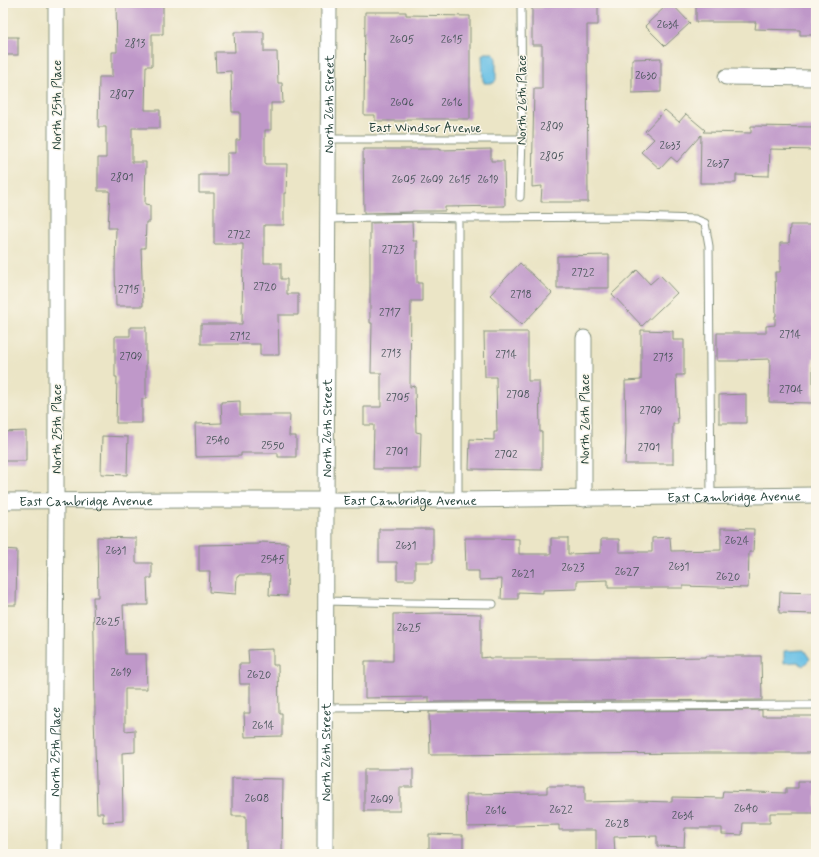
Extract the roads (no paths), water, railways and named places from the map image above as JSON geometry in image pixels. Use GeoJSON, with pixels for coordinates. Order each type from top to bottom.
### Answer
{"type":"FeatureCollection","features":[{"type":"Feature","properties":{"kind":"street","name":"North 25th Place"},"geometry":{"type":"LineString","coordinates":[[54,854],[56,3]]}},
{"type":"Feature","properties":{"kind":"street","name":"North 26th Street"},"geometry":{"type":"LineString","coordinates":[[325,854],[329,3]]}},
{"type":"Feature","properties":{"kind":"street"},"geometry":{"type":"LineString","coordinates":[[726,77],[816,78]]}},
{"type":"Feature","properties":{"kind":"street","name":"North 26th Place"},"geometry":{"type":"LineString","coordinates":[[584,338],[584,499]]}},
{"type":"Feature","properties":{"kind":"street","name":"East Cambridge Avenue"},"geometry":{"type":"LineString","coordinates":[[3,501],[458,500],[816,495]]}},
{"type":"Feature","properties":{"kind":"lane","name":"North 26th Place"},"geometry":{"type":"LineString","coordinates":[[520,197],[522,140],[521,3]]}},
{"type":"Feature","properties":{"kind":"lane","name":"East Windsor Avenue"},"geometry":{"type":"LineString","coordinates":[[328,139],[522,140]]}},
{"type":"Feature","properties":{"kind":"lane"},"geometry":{"type":"LineString","coordinates":[[328,219],[428,217],[636,217],[695,219],[705,223],[710,246],[711,497]]}},
{"type":"Feature","properties":{"kind":"lane"},"geometry":{"type":"LineString","coordinates":[[458,218],[458,500]]}},
{"type":"Feature","properties":{"kind":"lane"},"geometry":{"type":"LineString","coordinates":[[326,601],[408,604],[493,604]]}},
{"type":"Feature","properties":{"kind":"lane"},"geometry":{"type":"LineString","coordinates":[[326,708],[816,705]]}},
{"type":"Feature","properties":{"kind":"water"},"geometry":{"type":"Polygon","coordinates":[[[484,53],[494,53],[496,56],[496,80],[494,83],[484,83],[483,81],[482,55],[484,53]]]}},
{"type":"Feature","properties":{"kind":"water"},"geometry":{"type":"Polygon","coordinates":[[[804,650],[810,659],[803,666],[798,662],[784,663],[784,651],[804,650]]]}}]}
